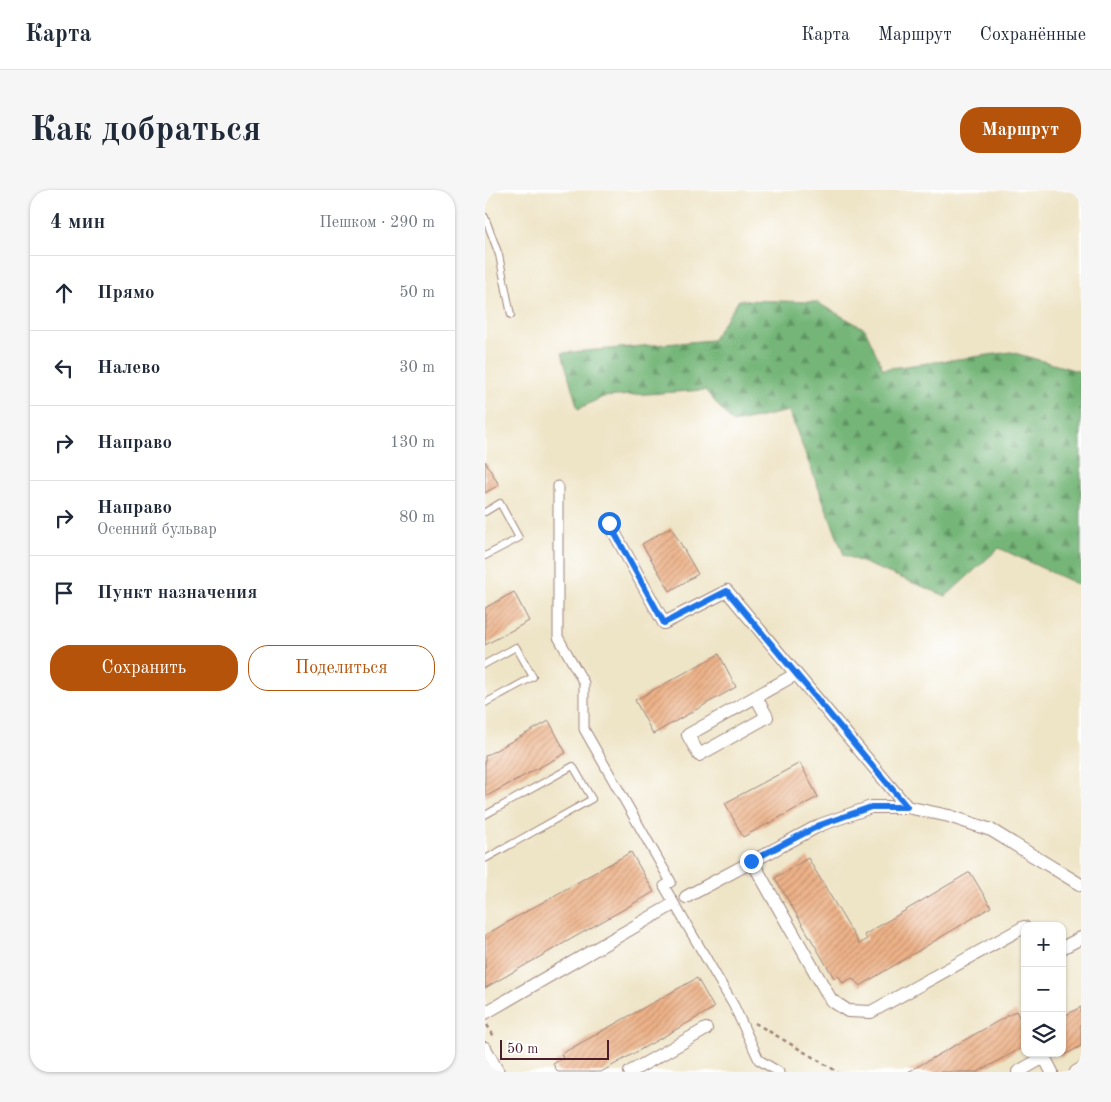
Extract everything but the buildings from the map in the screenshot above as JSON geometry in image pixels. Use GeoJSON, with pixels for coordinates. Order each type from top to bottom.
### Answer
{"type":"FeatureCollection","features":[{"type":"Feature","properties":{"kind":"street"},"geometry":{"type":"LineString","coordinates":[[558,486],[557,637],[584,683],[584,729],[671,882],[664,886],[734,1006],[759,1060],[779,1072]]}},
{"type":"Feature","properties":{"kind":"street"},"geometry":{"type":"LineString","coordinates":[[609,523],[664,623],[727,591],[907,807]]}},
{"type":"Feature","properties":{"kind":"street"},"geometry":{"type":"LineString","coordinates":[[755,697],[767,717],[699,755],[688,735],[755,697],[796,674]]}},
{"type":"Feature","properties":{"kind":"street"},"geometry":{"type":"LineString","coordinates":[[686,897],[820,825],[871,807],[907,807],[949,816],[991,830],[1081,885]]}},
{"type":"Feature","properties":{"kind":"street"},"geometry":{"type":"LineString","coordinates":[[751,861],[831,1000],[848,1011],[871,1012],[1021,929]]}},
{"type":"Feature","properties":{"kind":"street"},"geometry":{"type":"LineString","coordinates":[[485,1013],[672,906]]}},
{"type":"Feature","properties":{"kind":"street"},"geometry":{"type":"LineString","coordinates":[[1066,946],[1081,938]]}},
{"type":"Feature","properties":{"kind":"street"},"geometry":{"type":"LineString","coordinates":[[630,1072],[706,1028]]}},
{"type":"Feature","properties":{"kind":"street"},"geometry":{"type":"LineString","coordinates":[[485,1048],[498,1072]]}},
{"type":"Feature","properties":{"kind":"street"},"geometry":{"type":"LineString","coordinates":[[1018,1072],[1043,1057],[1052,1072]]}},
{"type":"Feature","properties":{"kind":"street"},"geometry":{"type":"LineString","coordinates":[[1076,1072],[1081,1069]]}},
{"type":"Feature","properties":{"kind":"lane"},"geometry":{"type":"LineString","coordinates":[[485,217],[499,255],[511,315]]}},
{"type":"Feature","properties":{"kind":"lane"},"geometry":{"type":"LineString","coordinates":[[485,512],[500,503],[519,538],[485,556]]}},
{"type":"Feature","properties":{"kind":"lane"},"geometry":{"type":"LineString","coordinates":[[485,664],[516,647],[533,677],[485,703]]}},
{"type":"Feature","properties":{"kind":"lane"},"geometry":{"type":"LineString","coordinates":[[485,815],[573,766],[591,799],[485,859]]}},
{"type":"Feature","properties":{"kind":"path"},"geometry":{"type":"LineString","coordinates":[[747,1018],[837,1072]]}},
{"type":"Feature","properties":{"kind":"green space"},"geometry":{"type":"Polygon","coordinates":[[[739,300],[816,302],[865,329],[883,369],[1011,352],[1081,372],[1081,586],[999,548],[946,596],[844,555],[789,411],[733,423],[705,390],[603,397],[578,409],[562,353],[712,340],[739,300]]]}},
{"type":"Feature","properties":{"kind":"route"},"geometry":{"type":"LineString","coordinates":[[609,523],[664,623],[727,591],[907,807],[871,807],[820,825],[751,861]]}}]}
